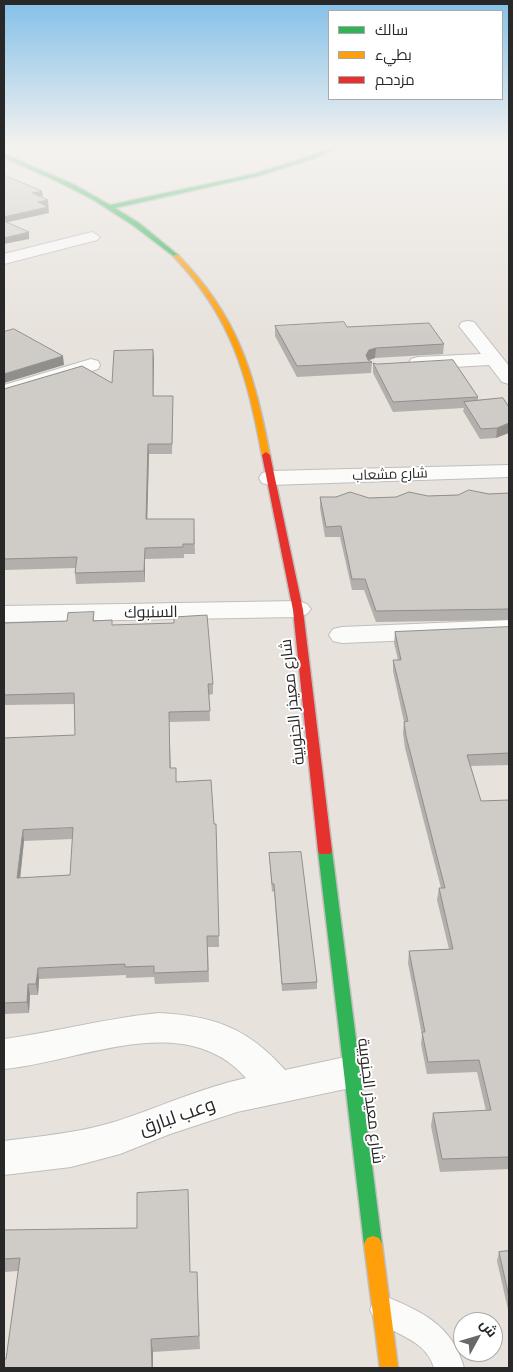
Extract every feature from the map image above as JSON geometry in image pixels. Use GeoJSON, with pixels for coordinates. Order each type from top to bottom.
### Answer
{"type":"FeatureCollection","features":[{"type":"Feature","properties":{"kind":"street","name":"شارع معيذر الجنوبية"},"geometry":{"type":"LineString","coordinates":[[113,209],[143,229],[173,254],[200,283],[223,315],[242,352],[256,393],[270,478],[298,609],[350,1072],[389,1368]]}},
{"type":"Feature","properties":{"kind":"street"},"geometry":{"type":"LineString","coordinates":[[4,259],[92,237]]}},
{"type":"Feature","properties":{"kind":"street"},"geometry":{"type":"LineString","coordinates":[[468,326],[509,378]]}},
{"type":"Feature","properties":{"kind":"street"},"geometry":{"type":"LineString","coordinates":[[404,364],[494,359]]}},
{"type":"Feature","properties":{"kind":"street"},"geometry":{"type":"LineString","coordinates":[[4,390],[91,365]]}},
{"type":"Feature","properties":{"kind":"street","name":"شارع مشعاب"},"geometry":{"type":"LineString","coordinates":[[270,478],[509,471]]}},
{"type":"Feature","properties":{"kind":"street","name":"السنبوك"},"geometry":{"type":"LineString","coordinates":[[4,614],[298,609]]}},
{"type":"Feature","properties":{"kind":"street"},"geometry":{"type":"LineString","coordinates":[[342,635],[509,628]]}},
{"type":"Feature","properties":{"kind":"street"},"geometry":{"type":"LineString","coordinates":[[4,1054],[48,1048],[126,1030],[176,1028],[195,1031],[231,1044],[247,1055],[277,1088]]}},
{"type":"Feature","properties":{"kind":"street","name":"وعب لبارق"},"geometry":{"type":"LineString","coordinates":[[4,1158],[71,1150],[120,1137],[198,1107],[350,1072]]}},
{"type":"Feature","properties":{"kind":"lane"},"geometry":{"type":"LineString","coordinates":[[381,1308],[436,1339],[445,1354],[449,1368]]}},
{"type":"Feature","properties":{"kind":"building"},"geometry":{"type":"Polygon","coordinates":[[[4,209],[39,209],[4,217],[4,209]]]}},
{"type":"Feature","properties":{"kind":"building"},"geometry":{"type":"Polygon","coordinates":[[[4,221],[29,232],[4,238],[4,221]]]}},
{"type":"Feature","properties":{"kind":"building"},"geometry":{"type":"Polygon","coordinates":[[[344,322],[347,327],[429,323],[444,344],[376,348],[369,350],[366,355],[368,360],[372,362],[297,366],[275,326],[344,322]]]}},
{"type":"Feature","properties":{"kind":"building"},"geometry":{"type":"Polygon","coordinates":[[[14,329],[63,356],[4,374],[4,332],[14,329]]]}},
{"type":"Feature","properties":{"kind":"building"},"geometry":{"type":"Polygon","coordinates":[[[153,350],[153,396],[173,396],[172,444],[148,444],[146,519],[194,519],[194,544],[183,544],[183,547],[145,548],[144,571],[75,573],[77,557],[4,559],[4,389],[82,366],[112,383],[114,351],[153,350]]]}},
{"type":"Feature","properties":{"kind":"building"},"geometry":{"type":"Polygon","coordinates":[[[453,360],[478,397],[393,402],[373,363],[377,364],[453,360]]]}},
{"type":"Feature","properties":{"kind":"building"},"geometry":{"type":"Polygon","coordinates":[[[503,398],[509,407],[509,423],[497,428],[481,429],[464,402],[503,398]]]}},
{"type":"Feature","properties":{"kind":"building"},"geometry":{"type":"Polygon","coordinates":[[[469,490],[489,494],[509,493],[509,609],[376,611],[365,579],[352,579],[341,526],[326,527],[320,497],[336,497],[350,492],[369,498],[396,497],[409,492],[428,496],[458,495],[469,490]]]}},
{"type":"Feature","properties":{"kind":"building"},"geometry":{"type":"Polygon","coordinates":[[[94,612],[93,621],[112,620],[112,625],[174,623],[174,617],[207,615],[213,684],[208,684],[210,711],[169,712],[170,768],[176,768],[176,782],[211,780],[214,824],[216,824],[219,936],[207,936],[208,971],[154,973],[154,966],[125,967],[125,964],[38,968],[36,984],[28,984],[27,1002],[4,1003],[4,738],[75,735],[74,693],[4,695],[4,623],[67,621],[68,613],[94,612]],[[73,828],[23,830],[17,878],[70,875],[73,828]]]}},
{"type":"Feature","properties":{"kind":"building"},"geometry":{"type":"Polygon","coordinates":[[[509,627],[509,753],[467,755],[481,801],[509,800],[509,1157],[442,1159],[433,1113],[491,1110],[479,1060],[428,1062],[422,1032],[425,1032],[409,951],[453,949],[439,888],[445,888],[406,736],[404,722],[408,721],[393,660],[401,660],[395,632],[509,627]]]}},
{"type":"Feature","properties":{"kind":"building"},"geometry":{"type":"Polygon","coordinates":[[[301,852],[317,982],[282,984],[274,884],[272,884],[269,853],[301,852]]]}},
{"type":"Feature","properties":{"kind":"building"},"geometry":{"type":"Polygon","coordinates":[[[188,1190],[190,1272],[197,1272],[199,1336],[151,1339],[152,1368],[4,1368],[20,1258],[4,1259],[4,1230],[137,1228],[137,1193],[188,1190]]]}},
{"type":"Feature","properties":{"kind":"building"},"geometry":{"type":"Polygon","coordinates":[[[509,1251],[509,1297],[499,1252],[509,1251]]]}},
{"type":"Feature","properties":{"kind":"traffic: fast"},"geometry":{"type":"LineString","coordinates":[[113,209],[136,224],[176,256]]}},
{"type":"Feature","properties":{"kind":"traffic: fast"},"geometry":{"type":"LineString","coordinates":[[325,851],[373,1244]]}},
{"type":"Feature","properties":{"kind":"traffic: slow"},"geometry":{"type":"LineString","coordinates":[[176,256],[213,299],[227,323],[238,348],[255,400],[266,455]]}},
{"type":"Feature","properties":{"kind":"traffic: slow"},"geometry":{"type":"LineString","coordinates":[[373,1244],[389,1368]]}},
{"type":"Feature","properties":{"kind":"traffic: jam"},"geometry":{"type":"LineString","coordinates":[[266,455],[298,610],[325,851]]}}]}
